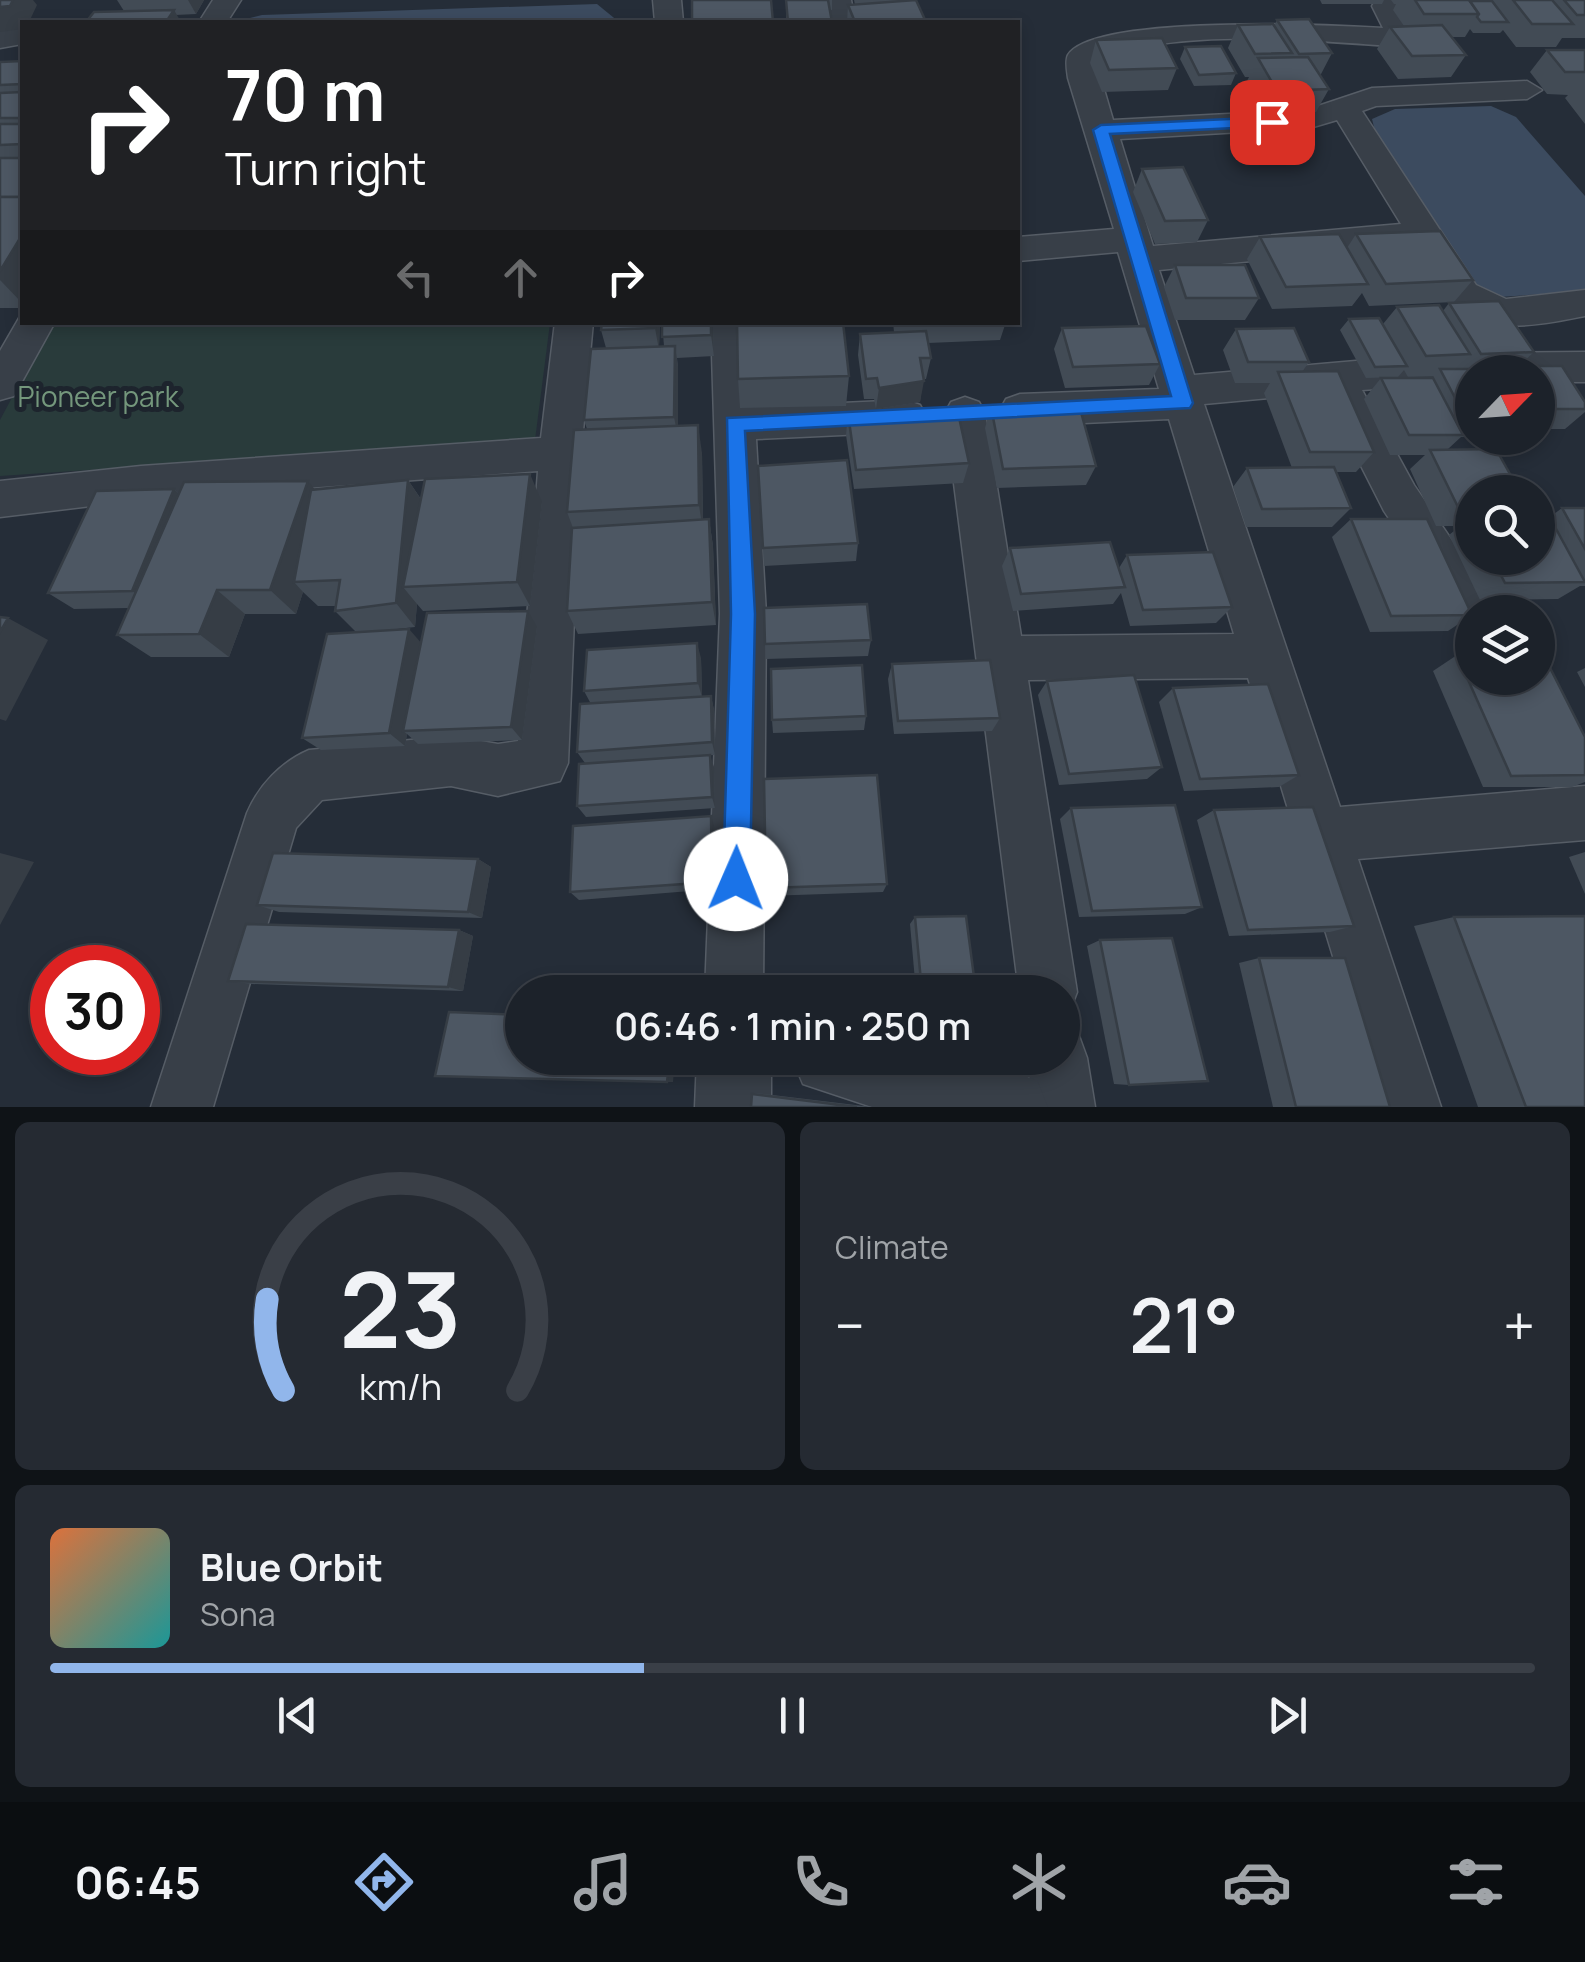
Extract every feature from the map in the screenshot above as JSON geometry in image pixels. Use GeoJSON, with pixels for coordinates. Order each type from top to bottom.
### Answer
{"type":"FeatureCollection","features":[{"type":"Feature","properties":{"kind":"street"},"geometry":{"type":"LineString","coordinates":[[1410,1107],[1181,397],[1083,78],[1081,58],[1095,46],[1130,39],[1307,33],[1402,38],[1386,6],[1486,8]]}},
{"type":"Feature","properties":{"kind":"street"},"geometry":{"type":"LineString","coordinates":[[1101,130],[1310,119],[1372,97],[1527,90]]}},
{"type":"Feature","properties":{"kind":"street"},"geometry":{"type":"LineString","coordinates":[[1343,105],[1463,294],[1477,306],[1499,313],[1585,303]]}},
{"type":"Feature","properties":{"kind":"street"},"geometry":{"type":"LineString","coordinates":[[1020,249],[1136,249],[1425,234]]}},
{"type":"Feature","properties":{"kind":"street"},"geometry":{"type":"LineString","coordinates":[[0,385],[34,325]]}},
{"type":"Feature","properties":{"kind":"street"},"geometry":{"type":"LineString","coordinates":[[182,1107],[274,814],[309,776],[451,761],[498,770],[542,763],[560,453],[574,325]]}},
{"type":"Feature","properties":{"kind":"street"},"geometry":{"type":"LineString","coordinates":[[730,325],[743,614],[734,975]]}},
{"type":"Feature","properties":{"kind":"street"},"geometry":{"type":"LineString","coordinates":[[734,424],[1181,397],[1335,377],[1447,368],[1585,367]]}},
{"type":"Feature","properties":{"kind":"street"},"geometry":{"type":"LineString","coordinates":[[1335,377],[1399,498],[1466,595]]}},
{"type":"Feature","properties":{"kind":"street"},"geometry":{"type":"LineString","coordinates":[[965,413],[1046,975]]}},
{"type":"Feature","properties":{"kind":"street"},"geometry":{"type":"LineString","coordinates":[[0,499],[141,484],[560,453]]}},
{"type":"Feature","properties":{"kind":"street"},"geometry":{"type":"LineString","coordinates":[[1000,658],[1265,656]]}},
{"type":"Feature","properties":{"kind":"street"},"geometry":{"type":"LineString","coordinates":[[1323,835],[1585,813]]}},
{"type":"Feature","properties":{"kind":"street"},"geometry":{"type":"LineString","coordinates":[[892,1075],[1010,1107]]}},
{"type":"Feature","properties":{"kind":"street"},"geometry":{"type":"LineString","coordinates":[[1059,1075],[1064,1107]]}},
{"type":"Feature","properties":{"kind":"green space","name":"Pioneer park"},"geometry":{"type":"Polygon","coordinates":[[[51,325],[550,325],[535,440],[0,476],[0,420],[51,325]]]}},
{"type":"Feature","properties":{"kind":"water"},"geometry":{"type":"Polygon","coordinates":[[[597,4],[617,20],[242,20],[262,15],[597,4]]]}},
{"type":"Feature","properties":{"kind":"water"},"geometry":{"type":"Polygon","coordinates":[[[1491,106],[1516,117],[1585,196],[1585,291],[1500,297],[1462,279],[1383,163],[1372,119],[1395,109],[1491,106]]]}},
{"type":"Feature","properties":{"kind":"building"},"geometry":{"type":"Polygon","coordinates":[[[0,0],[13,0],[10,6],[0,7],[0,0]]]}},
{"type":"Feature","properties":{"kind":"building"},"geometry":{"type":"Polygon","coordinates":[[[692,0],[771,0],[773,20],[692,20],[692,0]]]}},
{"type":"Feature","properties":{"kind":"building"},"geometry":{"type":"Polygon","coordinates":[[[786,0],[828,0],[832,20],[788,20],[786,0]]]}},
{"type":"Feature","properties":{"kind":"building"},"geometry":{"type":"Polygon","coordinates":[[[916,0],[925,20],[854,20],[848,5],[916,0]]]}},
{"type":"Feature","properties":{"kind":"building"},"geometry":{"type":"Polygon","coordinates":[[[1415,0],[1469,0],[1479,14],[1424,14],[1415,0]]]}},
{"type":"Feature","properties":{"kind":"building"},"geometry":{"type":"Polygon","coordinates":[[[1513,0],[1552,0],[1573,24],[1532,24],[1513,0]]]}},
{"type":"Feature","properties":{"kind":"building"},"geometry":{"type":"Polygon","coordinates":[[[1564,0],[1585,0],[1585,15],[1577,15],[1564,0]]]}},
{"type":"Feature","properties":{"kind":"building"},"geometry":{"type":"Polygon","coordinates":[[[1470,1],[1492,1],[1508,22],[1481,22],[1470,1]]]}},
{"type":"Feature","properties":{"kind":"building"},"geometry":{"type":"Polygon","coordinates":[[[174,10],[167,20],[88,20],[94,12],[174,10]]]}},
{"type":"Feature","properties":{"kind":"building"},"geometry":{"type":"Polygon","coordinates":[[[1309,19],[1332,53],[1299,54],[1277,20],[1309,19]]]}},
{"type":"Feature","properties":{"kind":"building"},"geometry":{"type":"Polygon","coordinates":[[[1273,24],[1292,53],[1255,54],[1238,25],[1273,24]]]}},
{"type":"Feature","properties":{"kind":"building"},"geometry":{"type":"Polygon","coordinates":[[[1442,25],[1466,55],[1412,56],[1390,27],[1442,25]]]}},
{"type":"Feature","properties":{"kind":"building"},"geometry":{"type":"Polygon","coordinates":[[[1162,38],[1177,68],[1109,70],[1096,40],[1162,38]]]}},
{"type":"Feature","properties":{"kind":"building"},"geometry":{"type":"Polygon","coordinates":[[[1221,46],[1236,73],[1199,75],[1185,47],[1221,46]]]}},
{"type":"Feature","properties":{"kind":"building"},"geometry":{"type":"Polygon","coordinates":[[[1547,50],[1585,50],[1585,72],[1565,72],[1547,50]]]}},
{"type":"Feature","properties":{"kind":"building"},"geometry":{"type":"Polygon","coordinates":[[[1308,57],[1329,89],[1277,91],[1258,58],[1308,57]]]}},
{"type":"Feature","properties":{"kind":"building"},"geometry":{"type":"Polygon","coordinates":[[[20,61],[20,84],[0,85],[0,62],[20,61]]]}},
{"type":"Feature","properties":{"kind":"building"},"geometry":{"type":"Polygon","coordinates":[[[20,92],[20,118],[0,118],[0,93],[20,92]]]}},
{"type":"Feature","properties":{"kind":"building"},"geometry":{"type":"Polygon","coordinates":[[[0,124],[20,124],[20,144],[0,145],[0,124]]]}},
{"type":"Feature","properties":{"kind":"building"},"geometry":{"type":"Polygon","coordinates":[[[0,158],[20,158],[20,197],[0,197],[0,158]]]}},
{"type":"Feature","properties":{"kind":"building"},"geometry":{"type":"Polygon","coordinates":[[[1183,167],[1208,220],[1165,221],[1142,169],[1183,167]]]}},
{"type":"Feature","properties":{"kind":"building"},"geometry":{"type":"Polygon","coordinates":[[[0,197],[20,197],[20,238],[0,271],[0,197]]]}},
{"type":"Feature","properties":{"kind":"building"},"geometry":{"type":"Polygon","coordinates":[[[1440,231],[1473,280],[1386,284],[1356,234],[1440,231]]]}},
{"type":"Feature","properties":{"kind":"building"},"geometry":{"type":"Polygon","coordinates":[[[1339,234],[1368,284],[1286,287],[1260,237],[1339,234]]]}},
{"type":"Feature","properties":{"kind":"building"},"geometry":{"type":"Polygon","coordinates":[[[1175,265],[1245,265],[1259,298],[1186,298],[1175,265]]]}},
{"type":"Feature","properties":{"kind":"building"},"geometry":{"type":"Polygon","coordinates":[[[1499,301],[1534,352],[1481,354],[1449,303],[1499,301]]]}},
{"type":"Feature","properties":{"kind":"building"},"geometry":{"type":"Polygon","coordinates":[[[1439,305],[1470,354],[1426,356],[1397,307],[1439,305]]]}},
{"type":"Feature","properties":{"kind":"building"},"geometry":{"type":"Polygon","coordinates":[[[1379,318],[1407,366],[1375,367],[1349,319],[1379,318]]]}},
{"type":"Feature","properties":{"kind":"building"},"geometry":{"type":"Polygon","coordinates":[[[602,325],[655,325],[655,328],[601,330],[602,325]]]}},
{"type":"Feature","properties":{"kind":"building"},"geometry":{"type":"Polygon","coordinates":[[[662,325],[711,325],[711,335],[662,337],[662,325]]]}},
{"type":"Feature","properties":{"kind":"building"},"geometry":{"type":"Polygon","coordinates":[[[737,325],[843,325],[849,376],[738,379],[737,325]]]}},
{"type":"Feature","properties":{"kind":"building"},"geometry":{"type":"Polygon","coordinates":[[[1146,326],[1160,364],[1073,367],[1062,328],[1146,326]]]}},
{"type":"Feature","properties":{"kind":"building"},"geometry":{"type":"Polygon","coordinates":[[[1294,328],[1309,362],[1248,362],[1236,329],[1294,328]]]}},
{"type":"Feature","properties":{"kind":"building"},"geometry":{"type":"Polygon","coordinates":[[[926,331],[931,358],[920,358],[924,381],[879,388],[877,378],[866,379],[860,334],[926,331]]]}},
{"type":"Feature","properties":{"kind":"building"},"geometry":{"type":"Polygon","coordinates":[[[675,346],[674,417],[584,420],[591,349],[675,346]]]}},
{"type":"Feature","properties":{"kind":"building"},"geometry":{"type":"Polygon","coordinates":[[[1555,366],[1562,366],[1585,402],[1585,409],[1555,409],[1555,366]]]}},
{"type":"Feature","properties":{"kind":"building"},"geometry":{"type":"Polygon","coordinates":[[[1440,369],[1455,369],[1455,398],[1440,369]]]}},
{"type":"Feature","properties":{"kind":"building"},"geometry":{"type":"Polygon","coordinates":[[[1338,371],[1374,452],[1310,452],[1278,372],[1338,371]]]}},
{"type":"Feature","properties":{"kind":"building"},"geometry":{"type":"Polygon","coordinates":[[[1381,378],[1433,378],[1455,420],[1455,435],[1409,435],[1381,378]]]}},
{"type":"Feature","properties":{"kind":"building"},"geometry":{"type":"Polygon","coordinates":[[[1079,405],[1096,466],[1003,469],[991,407],[1079,405]]]}},
{"type":"Feature","properties":{"kind":"building"},"geometry":{"type":"Polygon","coordinates":[[[957,408],[969,463],[856,470],[848,414],[957,408]]]}},
{"type":"Feature","properties":{"kind":"building"},"geometry":{"type":"Polygon","coordinates":[[[698,425],[699,505],[567,512],[574,430],[698,425]]]}},
{"type":"Feature","properties":{"kind":"building"},"geometry":{"type":"Polygon","coordinates":[[[1430,450],[1455,450],[1455,455],[1499,455],[1511,475],[1455,475],[1455,501],[1430,450]]]}},
{"type":"Feature","properties":{"kind":"building"},"geometry":{"type":"Polygon","coordinates":[[[847,460],[858,543],[763,548],[758,466],[847,460]]]}},
{"type":"Feature","properties":{"kind":"building"},"geometry":{"type":"Polygon","coordinates":[[[1334,467],[1351,508],[1262,509],[1247,468],[1334,467]]]}},
{"type":"Feature","properties":{"kind":"building"},"geometry":{"type":"Polygon","coordinates":[[[530,474],[517,582],[403,587],[425,479],[530,474]]]}},
{"type":"Feature","properties":{"kind":"building"},"geometry":{"type":"Polygon","coordinates":[[[408,480],[396,603],[335,611],[340,580],[294,582],[311,490],[408,480]]]}},
{"type":"Feature","properties":{"kind":"building"},"geometry":{"type":"Polygon","coordinates":[[[308,481],[270,590],[217,590],[199,634],[117,635],[184,482],[308,481]]]}},
{"type":"Feature","properties":{"kind":"building"},"geometry":{"type":"Polygon","coordinates":[[[174,489],[132,591],[48,593],[96,491],[174,489]]]}},
{"type":"Feature","properties":{"kind":"building"},"geometry":{"type":"Polygon","coordinates":[[[1562,508],[1585,508],[1585,549],[1562,508]]]}},
{"type":"Feature","properties":{"kind":"building"},"geometry":{"type":"Polygon","coordinates":[[[709,519],[712,602],[567,611],[572,528],[709,519]]]}},
{"type":"Feature","properties":{"kind":"building"},"geometry":{"type":"Polygon","coordinates":[[[1351,519],[1427,519],[1463,595],[1455,595],[1455,615],[1391,616],[1351,519]]]}},
{"type":"Feature","properties":{"kind":"building"},"geometry":{"type":"Polygon","coordinates":[[[1555,527],[1585,582],[1505,583],[1501,575],[1555,575],[1555,527]]]}},
{"type":"Feature","properties":{"kind":"building"},"geometry":{"type":"Polygon","coordinates":[[[1110,542],[1125,587],[1021,594],[1010,548],[1110,542]]]}},
{"type":"Feature","properties":{"kind":"building"},"geometry":{"type":"Polygon","coordinates":[[[1213,552],[1232,607],[1143,610],[1127,555],[1213,552]]]}},
{"type":"Feature","properties":{"kind":"building"},"geometry":{"type":"Polygon","coordinates":[[[867,604],[871,640],[765,644],[764,608],[867,604]]]}},
{"type":"Feature","properties":{"kind":"building"},"geometry":{"type":"Polygon","coordinates":[[[528,611],[511,727],[403,731],[427,613],[528,611]]]}},
{"type":"Feature","properties":{"kind":"building"},"geometry":{"type":"Polygon","coordinates":[[[409,629],[389,733],[302,738],[327,634],[409,629]]]}},
{"type":"Feature","properties":{"kind":"building"},"geometry":{"type":"Polygon","coordinates":[[[697,643],[698,683],[584,691],[587,650],[697,643]]]}},
{"type":"Feature","properties":{"kind":"building"},"geometry":{"type":"Polygon","coordinates":[[[990,660],[1000,718],[898,721],[892,664],[990,660]]]}},
{"type":"Feature","properties":{"kind":"building"},"geometry":{"type":"Polygon","coordinates":[[[862,665],[866,716],[772,720],[771,669],[862,665]]]}},
{"type":"Feature","properties":{"kind":"building"},"geometry":{"type":"Polygon","coordinates":[[[1134,675],[1162,767],[1069,774],[1047,681],[1134,675]]]}},
{"type":"Feature","properties":{"kind":"building"},"geometry":{"type":"Polygon","coordinates":[[[1555,678],[1585,737],[1585,775],[1511,776],[1475,695],[1555,695],[1555,678]]]}},
{"type":"Feature","properties":{"kind":"building"},"geometry":{"type":"Polygon","coordinates":[[[1268,684],[1299,775],[1200,779],[1173,688],[1268,684]]]}},
{"type":"Feature","properties":{"kind":"building"},"geometry":{"type":"Polygon","coordinates":[[[711,696],[712,742],[577,752],[580,704],[711,696]]]}},
{"type":"Feature","properties":{"kind":"building"},"geometry":{"type":"Polygon","coordinates":[[[710,755],[712,797],[577,806],[579,764],[710,755]]]}},
{"type":"Feature","properties":{"kind":"building"},"geometry":{"type":"Polygon","coordinates":[[[877,775],[887,884],[766,888],[764,779],[877,775]]]}},
{"type":"Feature","properties":{"kind":"building"},"geometry":{"type":"Polygon","coordinates":[[[1175,805],[1202,907],[1092,911],[1071,808],[1175,805]]]}},
{"type":"Feature","properties":{"kind":"building"},"geometry":{"type":"Polygon","coordinates":[[[1313,807],[1354,926],[1248,930],[1214,810],[1313,807]]]}},
{"type":"Feature","properties":{"kind":"building"},"geometry":{"type":"Polygon","coordinates":[[[711,816],[712,882],[570,892],[573,826],[711,816]]]}},
{"type":"Feature","properties":{"kind":"building"},"geometry":{"type":"Polygon","coordinates":[[[273,853],[478,859],[468,912],[257,905],[273,853]]]}},
{"type":"Feature","properties":{"kind":"building"},"geometry":{"type":"Polygon","coordinates":[[[966,916],[974,975],[920,975],[915,917],[966,916]]]}},
{"type":"Feature","properties":{"kind":"building"},"geometry":{"type":"Polygon","coordinates":[[[1585,916],[1585,1107],[1526,1107],[1454,917],[1585,916]]]}},
{"type":"Feature","properties":{"kind":"building"},"geometry":{"type":"Polygon","coordinates":[[[246,924],[459,930],[448,987],[228,981],[246,924]]]}},
{"type":"Feature","properties":{"kind":"building"},"geometry":{"type":"Polygon","coordinates":[[[1172,938],[1208,1081],[1129,1085],[1100,940],[1172,938]]]}},
{"type":"Feature","properties":{"kind":"building"},"geometry":{"type":"Polygon","coordinates":[[[1259,958],[1345,958],[1390,1107],[1296,1107],[1259,958]]]}},
{"type":"Feature","properties":{"kind":"building"},"geometry":{"type":"Polygon","coordinates":[[[449,1012],[505,1014],[505,1075],[668,1075],[667,1082],[435,1076],[449,1012]]]}},
{"type":"Feature","properties":{"kind":"building"},"geometry":{"type":"Polygon","coordinates":[[[752,1094],[857,1107],[751,1107],[752,1094]]]}},
{"type":"Feature","properties":{"kind":"route"},"geometry":{"type":"LineString","coordinates":[[736,879],[743,614],[734,424],[1183,403],[1101,130],[1272,122]]}}]}
